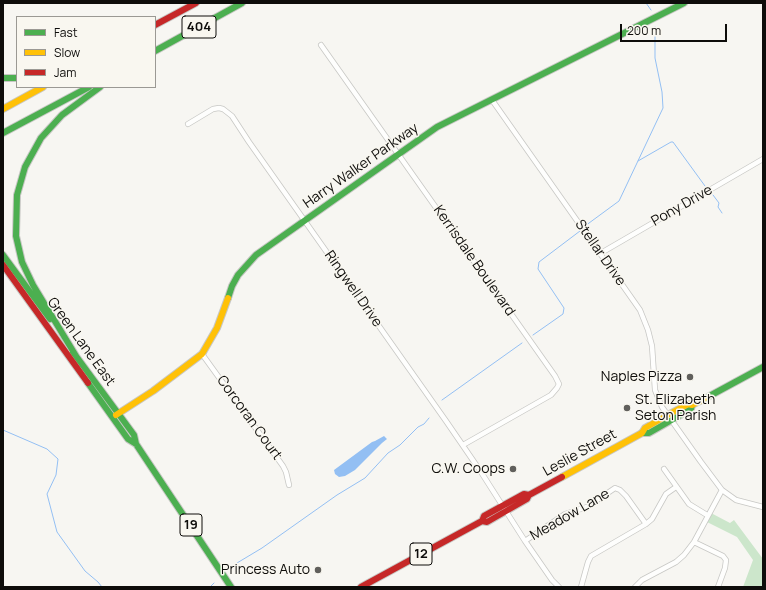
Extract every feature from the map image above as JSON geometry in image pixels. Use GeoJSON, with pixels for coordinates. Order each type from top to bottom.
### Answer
{"type":"FeatureCollection","features":[{"type":"Feature","properties":{"kind":"main road","name":"404"},"geometry":{"type":"LineString","coordinates":[[156,24],[196,3]]}},
{"type":"Feature","properties":{"kind":"main road","name":"404"},"geometry":{"type":"LineString","coordinates":[[156,50],[242,3]]}},
{"type":"Feature","properties":{"kind":"main road","name":"Harry Walker Parkway"},"geometry":{"type":"LineString","coordinates":[[113,418],[153,391],[202,354],[217,328],[232,286],[238,275],[256,255],[437,127],[684,3]]}},
{"type":"Feature","properties":{"kind":"main road"},"geometry":{"type":"LineString","coordinates":[[3,78],[16,78]]}},
{"type":"Feature","properties":{"kind":"main road"},"geometry":{"type":"LineString","coordinates":[[3,108],[41,88]]}},
{"type":"Feature","properties":{"kind":"main road"},"geometry":{"type":"LineString","coordinates":[[3,133],[87,88]]}},
{"type":"Feature","properties":{"kind":"main road"},"geometry":{"type":"LineString","coordinates":[[76,356],[33,285],[22,262],[16,236],[17,195],[25,167],[41,138],[62,115],[99,88]]}},
{"type":"Feature","properties":{"kind":"main road","name":"Green Lane East"},"geometry":{"type":"LineString","coordinates":[[3,255],[119,413],[134,435],[136,444],[231,587]]}},
{"type":"Feature","properties":{"kind":"main road","name":"Green Lane East"},"geometry":{"type":"LineString","coordinates":[[3,265],[128,439],[136,444]]}},
{"type":"Feature","properties":{"kind":"main road","name":"Leslie Street"},"geometry":{"type":"LineString","coordinates":[[361,587],[482,521],[487,522],[504,509],[528,499],[529,495],[642,433],[645,428],[670,418],[688,404],[692,405],[763,367]]}},
{"type":"Feature","properties":{"kind":"street","name":"Kerrisdale Boulevard"},"geometry":{"type":"LineString","coordinates":[[321,45],[555,376],[558,384],[555,391],[551,395],[463,445]]}},
{"type":"Feature","properties":{"kind":"street","name":"Stellar Drive"},"geometry":{"type":"LineString","coordinates":[[492,100],[635,303],[646,322],[652,346],[655,390],[662,406],[700,462],[722,490],[736,500],[763,507]]}},
{"type":"Feature","properties":{"kind":"street","name":"Ringwell Drive"},"geometry":{"type":"LineString","coordinates":[[188,124],[213,109],[223,108],[228,111],[463,445],[525,541],[552,580],[559,587]]}},
{"type":"Feature","properties":{"kind":"street","name":"Pony Drive"},"geometry":{"type":"LineString","coordinates":[[600,253],[763,159]]}},
{"type":"Feature","properties":{"kind":"street","name":"Corcoran Court"},"geometry":{"type":"LineString","coordinates":[[202,354],[283,466],[289,485]]}},
{"type":"Feature","properties":{"kind":"street"},"geometry":{"type":"LineString","coordinates":[[664,469],[689,504],[707,515]]}},
{"type":"Feature","properties":{"kind":"street"},"geometry":{"type":"LineString","coordinates":[[580,587],[586,566],[591,556],[646,524],[652,519],[666,494],[676,487]]}},
{"type":"Feature","properties":{"kind":"street","name":"Meadow Lane"},"geometry":{"type":"LineString","coordinates":[[525,541],[566,514],[587,507],[615,488],[620,490],[626,496],[646,524]]}},
{"type":"Feature","properties":{"kind":"street"},"geometry":{"type":"LineString","coordinates":[[635,587],[642,580],[676,562],[684,555],[694,542],[707,515],[722,490]]}},
{"type":"Feature","properties":{"kind":"street"},"geometry":{"type":"LineString","coordinates":[[694,542],[724,556],[726,560],[725,568],[718,587]]}},
{"type":"Feature","properties":{"kind":"green space"},"geometry":{"type":"Polygon","coordinates":[[[711,513],[730,523],[734,520],[763,559],[763,587],[743,587],[753,560],[737,537],[707,522],[711,513]]]}},
{"type":"Feature","properties":{"kind":"water"},"geometry":{"type":"Polygon","coordinates":[[[384,436],[387,439],[355,470],[345,476],[339,477],[335,474],[334,470],[372,442],[384,436]]]}},
{"type":"Feature","properties":{"kind":"waterway"},"geometry":{"type":"LineString","coordinates":[[646,3],[651,10]]}},
{"type":"Feature","properties":{"kind":"waterway"},"geometry":{"type":"LineString","coordinates":[[585,226],[619,201],[663,108],[662,92],[655,58],[655,27]]}},
{"type":"Feature","properties":{"kind":"waterway"},"geometry":{"type":"LineString","coordinates":[[638,161],[673,142],[705,186]]}},
{"type":"Feature","properties":{"kind":"waterway"},"geometry":{"type":"LineString","coordinates":[[713,195],[719,203],[718,207],[722,213]]}},
{"type":"Feature","properties":{"kind":"waterway"},"geometry":{"type":"LineString","coordinates":[[533,335],[563,314],[564,308],[538,269],[539,262],[580,231]]}},
{"type":"Feature","properties":{"kind":"waterway"},"geometry":{"type":"LineString","coordinates":[[442,400],[522,343]]}},
{"type":"Feature","properties":{"kind":"waterway"},"geometry":{"type":"LineString","coordinates":[[237,563],[262,548],[337,495],[365,478],[388,453],[400,445],[429,418]]}},
{"type":"Feature","properties":{"kind":"waterway"},"geometry":{"type":"LineString","coordinates":[[3,430],[47,449],[58,459],[56,475],[47,494],[57,532],[85,571],[102,587]]}},
{"type":"Feature","properties":{"kind":"waterway"},"geometry":{"type":"LineString","coordinates":[[210,587],[214,583]]}},
{"type":"Feature","properties":{"kind":"traffic: fast"},"geometry":{"type":"LineString","coordinates":[[156,50],[242,3]]}},
{"type":"Feature","properties":{"kind":"traffic: fast"},"geometry":{"type":"LineString","coordinates":[[228,298],[238,275],[256,255],[437,127],[684,3]]}},
{"type":"Feature","properties":{"kind":"traffic: fast"},"geometry":{"type":"LineString","coordinates":[[3,78],[16,78]]}},
{"type":"Feature","properties":{"kind":"traffic: fast"},"geometry":{"type":"LineString","coordinates":[[3,133],[87,88]]}},
{"type":"Feature","properties":{"kind":"traffic: fast"},"geometry":{"type":"LineString","coordinates":[[76,356],[33,285],[22,262],[16,236],[17,195],[25,167],[41,138],[62,115],[99,88]]}},
{"type":"Feature","properties":{"kind":"traffic: fast"},"geometry":{"type":"LineString","coordinates":[[3,255],[50,319]]}},
{"type":"Feature","properties":{"kind":"traffic: fast"},"geometry":{"type":"LineString","coordinates":[[73,352],[134,435],[136,444]]}},
{"type":"Feature","properties":{"kind":"traffic: fast"},"geometry":{"type":"LineString","coordinates":[[704,399],[763,367]]}},
{"type":"Feature","properties":{"kind":"traffic: fast"},"geometry":{"type":"LineString","coordinates":[[88,383],[128,439],[136,444],[231,587]]}},
{"type":"Feature","properties":{"kind":"traffic: fast"},"geometry":{"type":"LineString","coordinates":[[642,433],[649,433],[691,409],[692,405]]}},
{"type":"Feature","properties":{"kind":"traffic: slow"},"geometry":{"type":"LineString","coordinates":[[3,109],[41,88]]}},
{"type":"Feature","properties":{"kind":"traffic: slow"},"geometry":{"type":"LineString","coordinates":[[116,415],[153,391],[202,354],[217,328],[228,298]]}},
{"type":"Feature","properties":{"kind":"traffic: slow"},"geometry":{"type":"LineString","coordinates":[[562,477],[642,433],[645,428],[688,404],[692,405],[704,399]]}},
{"type":"Feature","properties":{"kind":"traffic: jam"},"geometry":{"type":"LineString","coordinates":[[156,24],[196,3]]}},
{"type":"Feature","properties":{"kind":"traffic: jam"},"geometry":{"type":"LineString","coordinates":[[3,265],[88,383]]}},
{"type":"Feature","properties":{"kind":"traffic: jam"},"geometry":{"type":"LineString","coordinates":[[482,521],[487,522],[527,499],[529,495],[562,477]]}},
{"type":"Feature","properties":{"kind":"traffic: jam"},"geometry":{"type":"LineString","coordinates":[[361,587],[482,521],[484,516],[524,494],[529,495]]}},
{"type":"Feature","properties":{"kind":"place","name":"Naples Pizza"},"geometry":{"type":"Point","coordinates":[690,377]}},
{"type":"Feature","properties":{"kind":"place","name":"St. Elizabeth Seton Parish"},"geometry":{"type":"Point","coordinates":[627,408]}},
{"type":"Feature","properties":{"kind":"place","name":"C.W. Coops"},"geometry":{"type":"Point","coordinates":[513,469]}},
{"type":"Feature","properties":{"kind":"place","name":"Princess Auto"},"geometry":{"type":"Point","coordinates":[318,570]}}]}
